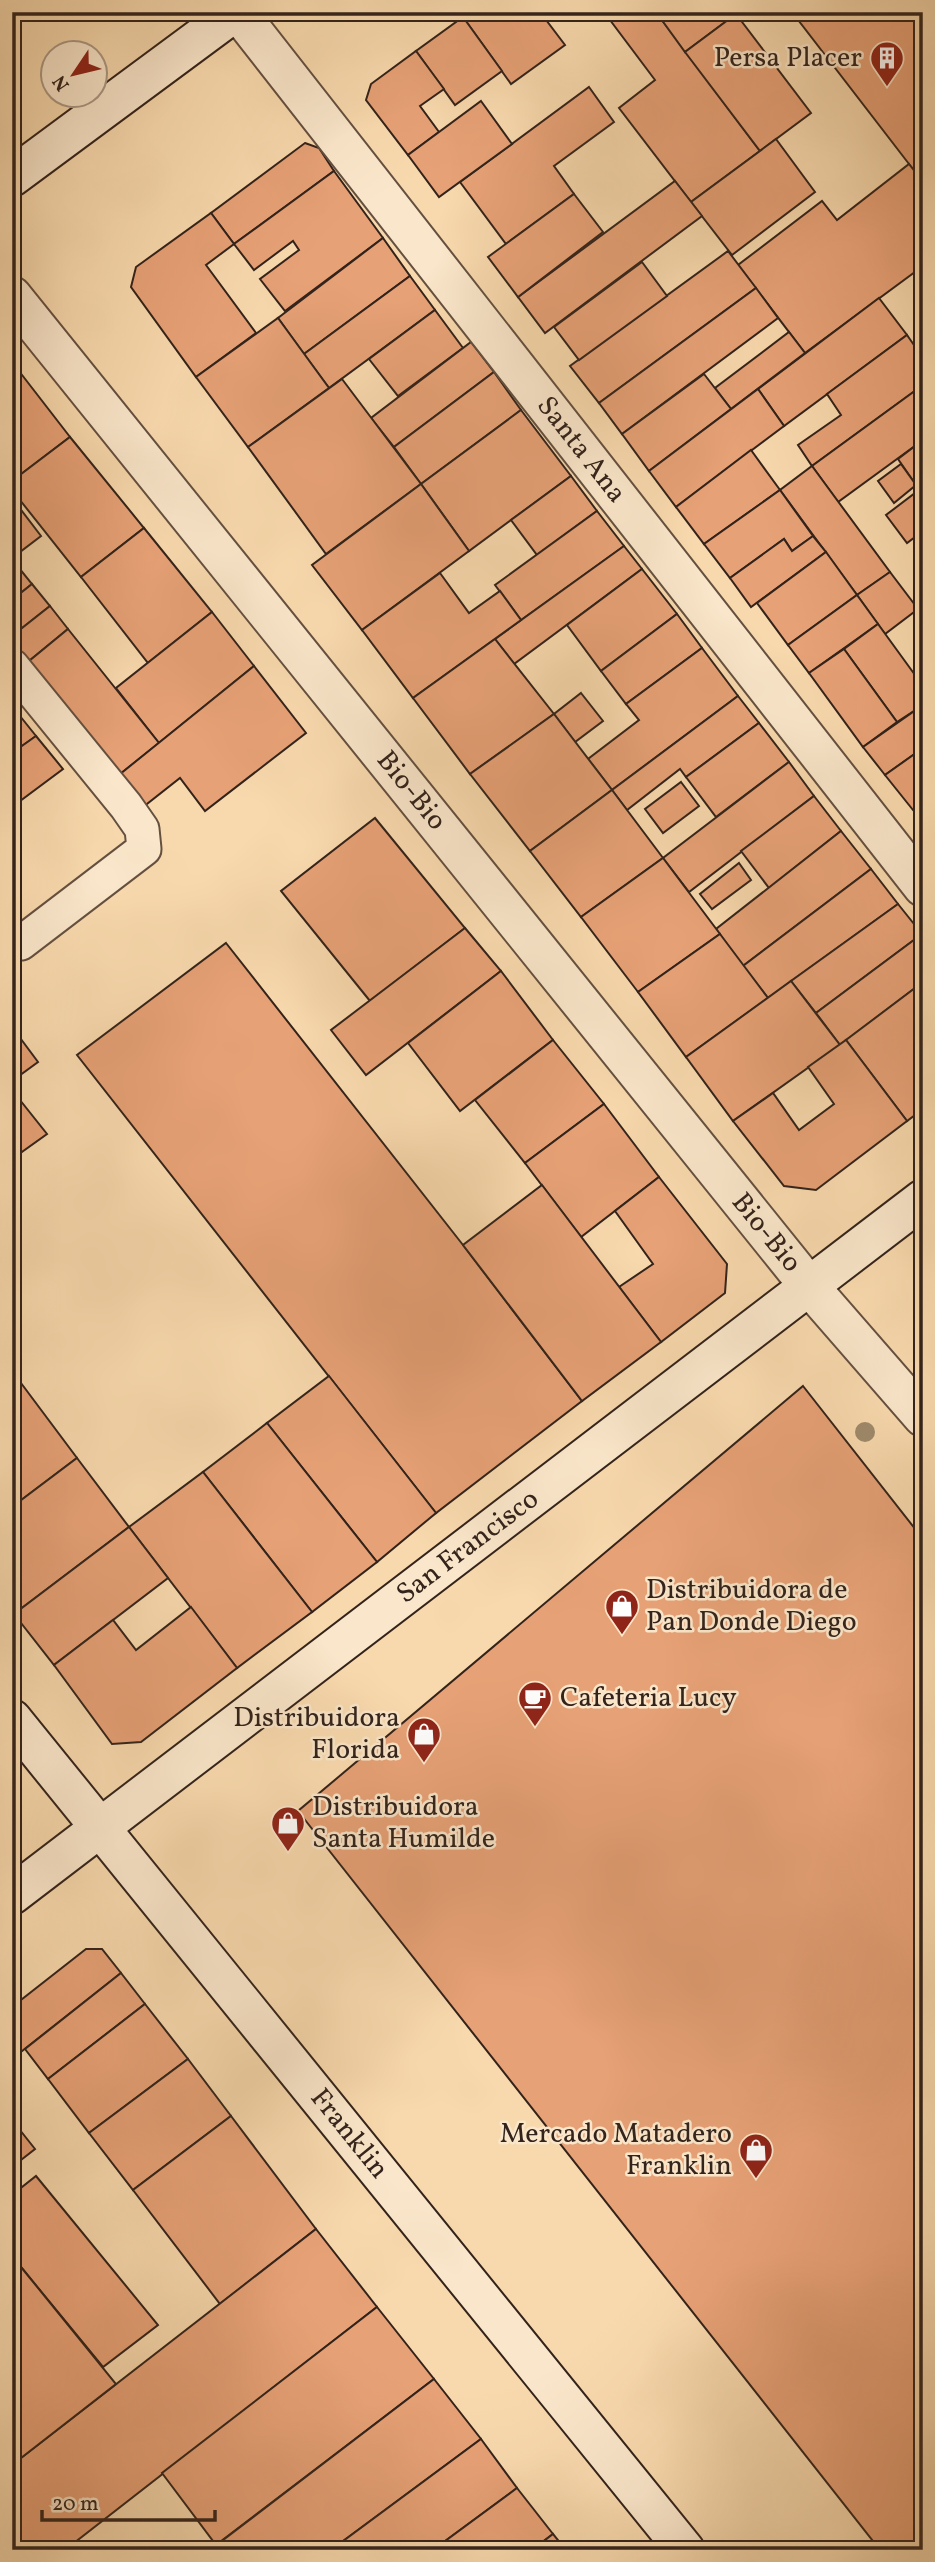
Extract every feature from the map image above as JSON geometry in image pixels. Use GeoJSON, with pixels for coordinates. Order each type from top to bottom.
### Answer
{"type":"FeatureCollection","features":[{"type":"Feature","properties":{"kind":"street"},"geometry":{"type":"LineString","coordinates":[[12,177],[237,12]]}},
{"type":"Feature","properties":{"kind":"street","name":"Santa Ana"},"geometry":{"type":"LineString","coordinates":[[237,12],[923,887]]}},
{"type":"Feature","properties":{"kind":"street","name":"Bio-Bio"},"geometry":{"type":"LineString","coordinates":[[12,296],[809,1286],[923,1417]]}},
{"type":"Feature","properties":{"kind":"street","name":"San Francisco"},"geometry":{"type":"LineString","coordinates":[[12,1895],[923,1199]]}},
{"type":"Feature","properties":{"kind":"street","name":"Franklin"},"geometry":{"type":"LineString","coordinates":[[12,1719],[685,2550]]}},
{"type":"Feature","properties":{"kind":"lane"},"geometry":{"type":"LineString","coordinates":[[12,666],[126,806],[142,830],[144,849],[21,943]]}},
{"type":"Feature","properties":{"kind":"building"},"geometry":{"type":"Polygon","coordinates":[[[470,12],[540,12],[565,45],[511,84],[463,17],[470,12]]]}},
{"type":"Feature","properties":{"kind":"building"},"geometry":{"type":"Polygon","coordinates":[[[604,12],[656,12],[760,151],[691,202],[619,108],[655,80],[604,12]]]}},
{"type":"Feature","properties":{"kind":"building"},"geometry":{"type":"Polygon","coordinates":[[[656,12],[735,12],[736,14],[685,52],[656,12]]]}},
{"type":"Feature","properties":{"kind":"building","name":"Persa Placer"},"geometry":{"type":"Polygon","coordinates":[[[792,12],[923,12],[923,182],[909,164],[792,12]]]}},
{"type":"Feature","properties":{"kind":"building"},"geometry":{"type":"Polygon","coordinates":[[[736,14],[811,113],[760,151],[685,52],[736,14]]]}},
{"type":"Feature","properties":{"kind":"building"},"geometry":{"type":"Polygon","coordinates":[[[463,17],[502,71],[455,105],[416,51],[463,17]]]}},
{"type":"Feature","properties":{"kind":"building"},"geometry":{"type":"Polygon","coordinates":[[[416,51],[444,89],[420,106],[439,132],[408,155],[366,100],[371,84],[416,51]]]}},
{"type":"Feature","properties":{"kind":"building"},"geometry":{"type":"Polygon","coordinates":[[[589,87],[614,122],[554,166],[574,194],[506,244],[460,182],[589,87]]]}},
{"type":"Feature","properties":{"kind":"building"},"geometry":{"type":"Polygon","coordinates":[[[481,101],[512,144],[439,197],[408,155],[481,101]]]}},
{"type":"Feature","properties":{"kind":"building"},"geometry":{"type":"Polygon","coordinates":[[[776,139],[815,192],[732,255],[691,202],[776,139]]]}},
{"type":"Feature","properties":{"kind":"building"},"geometry":{"type":"Polygon","coordinates":[[[305,143],[319,148],[334,171],[234,244],[211,213],[305,143]]]}},
{"type":"Feature","properties":{"kind":"building"},"geometry":{"type":"Polygon","coordinates":[[[909,164],[923,182],[923,266],[805,353],[738,265],[822,201],[837,220],[909,164]]]}},
{"type":"Feature","properties":{"kind":"building"},"geometry":{"type":"Polygon","coordinates":[[[334,171],[383,238],[285,311],[260,279],[299,250],[293,241],[254,270],[234,244],[334,171]]]}},
{"type":"Feature","properties":{"kind":"building"},"geometry":{"type":"Polygon","coordinates":[[[675,181],[702,216],[545,333],[518,297],[675,181]]]}},
{"type":"Feature","properties":{"kind":"building"},"geometry":{"type":"Polygon","coordinates":[[[574,194],[603,232],[518,297],[488,257],[574,194]]]}},
{"type":"Feature","properties":{"kind":"building"},"geometry":{"type":"Polygon","coordinates":[[[211,213],[234,244],[206,265],[256,333],[196,377],[131,287],[136,267],[211,213]]]}},
{"type":"Feature","properties":{"kind":"building"},"geometry":{"type":"Polygon","coordinates":[[[383,238],[410,276],[304,354],[278,318],[383,238]]]}},
{"type":"Feature","properties":{"kind":"building"},"geometry":{"type":"Polygon","coordinates":[[[728,251],[756,288],[599,403],[570,366],[728,251]]]}},
{"type":"Feature","properties":{"kind":"building"},"geometry":{"type":"Polygon","coordinates":[[[642,262],[667,296],[579,360],[554,327],[642,262]]]}},
{"type":"Feature","properties":{"kind":"building"},"geometry":{"type":"Polygon","coordinates":[[[410,276],[435,310],[329,388],[304,354],[410,276]]]}},
{"type":"Feature","properties":{"kind":"building"},"geometry":{"type":"Polygon","coordinates":[[[756,288],[778,318],[622,434],[599,403],[756,288]]]}},
{"type":"Feature","properties":{"kind":"building"},"geometry":{"type":"Polygon","coordinates":[[[879,298],[907,335],[784,426],[758,389],[879,298]]]}},
{"type":"Feature","properties":{"kind":"building"},"geometry":{"type":"Polygon","coordinates":[[[435,310],[463,348],[398,396],[369,359],[435,310]]]}},
{"type":"Feature","properties":{"kind":"building"},"geometry":{"type":"Polygon","coordinates":[[[278,318],[329,388],[248,447],[196,377],[278,318]]]}},
{"type":"Feature","properties":{"kind":"building"},"geometry":{"type":"Polygon","coordinates":[[[789,332],[805,353],[731,409],[715,388],[789,332]]]}},
{"type":"Feature","properties":{"kind":"building"},"geometry":{"type":"Polygon","coordinates":[[[907,335],[923,358],[923,385],[812,466],[798,445],[841,415],[827,394],[907,335]]]}},
{"type":"Feature","properties":{"kind":"building"},"geometry":{"type":"Polygon","coordinates":[[[471,342],[494,372],[394,447],[371,418],[471,342]]]}},
{"type":"Feature","properties":{"kind":"building"},"geometry":{"type":"Polygon","coordinates":[[[12,362],[70,437],[12,481],[12,362]]]}},
{"type":"Feature","properties":{"kind":"building"},"geometry":{"type":"Polygon","coordinates":[[[494,372],[521,410],[421,484],[394,447],[494,372]]]}},
{"type":"Feature","properties":{"kind":"building"},"geometry":{"type":"Polygon","coordinates":[[[704,374],[731,409],[649,471],[622,434],[704,374]]]}},
{"type":"Feature","properties":{"kind":"building"},"geometry":{"type":"Polygon","coordinates":[[[342,379],[421,484],[326,554],[248,447],[342,379]]]}},
{"type":"Feature","properties":{"kind":"building"},"geometry":{"type":"Polygon","coordinates":[[[923,385],[923,440],[838,502],[812,466],[923,385]]]}},
{"type":"Feature","properties":{"kind":"building"},"geometry":{"type":"Polygon","coordinates":[[[758,389],[784,426],[676,507],[649,471],[758,389]]]}},
{"type":"Feature","properties":{"kind":"building"},"geometry":{"type":"Polygon","coordinates":[[[521,410],[571,476],[469,551],[421,484],[521,410]]]}},
{"type":"Feature","properties":{"kind":"building"},"geometry":{"type":"Polygon","coordinates":[[[70,437],[144,528],[81,577],[12,490],[12,481],[70,437]]]}},
{"type":"Feature","properties":{"kind":"building"},"geometry":{"type":"Polygon","coordinates":[[[923,440],[923,495],[898,459],[923,440]]]}},
{"type":"Feature","properties":{"kind":"building"},"geometry":{"type":"Polygon","coordinates":[[[751,450],[780,490],[704,544],[676,507],[751,450]]]}},
{"type":"Feature","properties":{"kind":"building"},"geometry":{"type":"Polygon","coordinates":[[[901,464],[916,485],[894,503],[878,481],[901,464]]]}},
{"type":"Feature","properties":{"kind":"building"},"geometry":{"type":"Polygon","coordinates":[[[812,466],[890,572],[857,595],[780,490],[812,466]]]}},
{"type":"Feature","properties":{"kind":"building"},"geometry":{"type":"Polygon","coordinates":[[[571,476],[597,511],[537,555],[511,520],[571,476]]]}},
{"type":"Feature","properties":{"kind":"building"},"geometry":{"type":"Polygon","coordinates":[[[421,484],[469,551],[362,630],[312,565],[421,484]]]}},
{"type":"Feature","properties":{"kind":"building"},"geometry":{"type":"Polygon","coordinates":[[[780,490],[813,536],[792,551],[784,539],[730,578],[704,544],[780,490]]]}},
{"type":"Feature","properties":{"kind":"building"},"geometry":{"type":"Polygon","coordinates":[[[919,490],[923,495],[923,531],[907,543],[886,515],[919,490]]]}},
{"type":"Feature","properties":{"kind":"building"},"geometry":{"type":"Polygon","coordinates":[[[12,498],[41,536],[16,555],[12,550],[12,498]]]}},
{"type":"Feature","properties":{"kind":"building"},"geometry":{"type":"Polygon","coordinates":[[[597,511],[624,546],[521,620],[495,585],[597,511]]]}},
{"type":"Feature","properties":{"kind":"building"},"geometry":{"type":"Polygon","coordinates":[[[144,528],[212,612],[148,663],[81,577],[144,528]]]}},
{"type":"Feature","properties":{"kind":"building"},"geometry":{"type":"Polygon","coordinates":[[[813,536],[826,552],[751,607],[730,578],[784,539],[792,551],[813,536]]]}},
{"type":"Feature","properties":{"kind":"building"},"geometry":{"type":"Polygon","coordinates":[[[624,546],[642,569],[514,664],[495,639],[624,546]]]}},
{"type":"Feature","properties":{"kind":"building"},"geometry":{"type":"Polygon","coordinates":[[[826,552],[857,595],[788,645],[757,603],[826,552]]]}},
{"type":"Feature","properties":{"kind":"building"},"geometry":{"type":"Polygon","coordinates":[[[15,563],[32,584],[12,600],[12,565],[15,563]]]}},
{"type":"Feature","properties":{"kind":"building"},"geometry":{"type":"Polygon","coordinates":[[[642,569],[677,614],[601,671],[567,625],[642,569]]]}},
{"type":"Feature","properties":{"kind":"building"},"geometry":{"type":"Polygon","coordinates":[[[890,572],[918,609],[885,634],[857,595],[890,572]]]}},
{"type":"Feature","properties":{"kind":"building"},"geometry":{"type":"Polygon","coordinates":[[[440,573],[469,613],[500,591],[521,620],[413,698],[362,630],[440,573]]]}},
{"type":"Feature","properties":{"kind":"building"},"geometry":{"type":"Polygon","coordinates":[[[32,584],[50,606],[12,636],[12,600],[32,584]]]}},
{"type":"Feature","properties":{"kind":"building"},"geometry":{"type":"Polygon","coordinates":[[[857,595],[878,624],[809,673],[788,645],[857,595]]]}},
{"type":"Feature","properties":{"kind":"building"},"geometry":{"type":"Polygon","coordinates":[[[50,606],[68,629],[23,666],[12,653],[12,636],[50,606]]]}},
{"type":"Feature","properties":{"kind":"building"},"geometry":{"type":"Polygon","coordinates":[[[212,612],[254,666],[159,743],[116,688],[212,612]]]}},
{"type":"Feature","properties":{"kind":"building"},"geometry":{"type":"Polygon","coordinates":[[[677,614],[702,648],[626,704],[601,671],[677,614]]]}},
{"type":"Feature","properties":{"kind":"building"},"geometry":{"type":"Polygon","coordinates":[[[878,624],[923,686],[923,705],[897,722],[844,649],[878,624]]]}},
{"type":"Feature","properties":{"kind":"building"},"geometry":{"type":"Polygon","coordinates":[[[68,629],[159,743],[114,779],[23,666],[68,629]]]}},
{"type":"Feature","properties":{"kind":"building"},"geometry":{"type":"Polygon","coordinates":[[[495,639],[554,714],[470,774],[413,698],[495,639]]]}},
{"type":"Feature","properties":{"kind":"building"},"geometry":{"type":"Polygon","coordinates":[[[702,648],[738,696],[612,790],[588,759],[639,720],[626,704],[702,648]]]}},
{"type":"Feature","properties":{"kind":"building"},"geometry":{"type":"Polygon","coordinates":[[[844,649],[897,722],[863,747],[809,673],[844,649]]]}},
{"type":"Feature","properties":{"kind":"building"},"geometry":{"type":"Polygon","coordinates":[[[254,666],[306,733],[205,811],[180,778],[138,811],[114,779],[254,666]]]}},
{"type":"Feature","properties":{"kind":"building"},"geometry":{"type":"Polygon","coordinates":[[[581,693],[603,721],[575,742],[554,714],[581,693]]]}},
{"type":"Feature","properties":{"kind":"building"},"geometry":{"type":"Polygon","coordinates":[[[738,696],[759,723],[686,777],[680,769],[627,810],[612,790],[738,696]]]}},
{"type":"Feature","properties":{"kind":"building"},"geometry":{"type":"Polygon","coordinates":[[[923,705],[923,748],[885,775],[863,747],[923,705]]]}},
{"type":"Feature","properties":{"kind":"building"},"geometry":{"type":"Polygon","coordinates":[[[12,706],[36,736],[12,753],[12,706]]]}},
{"type":"Feature","properties":{"kind":"building"},"geometry":{"type":"Polygon","coordinates":[[[554,714],[612,790],[530,851],[470,774],[554,714]]]}},
{"type":"Feature","properties":{"kind":"building"},"geometry":{"type":"Polygon","coordinates":[[[759,723],[789,762],[716,817],[686,777],[759,723]]]}},
{"type":"Feature","properties":{"kind":"building"},"geometry":{"type":"Polygon","coordinates":[[[36,736],[63,769],[12,807],[12,753],[36,736]]]}},
{"type":"Feature","properties":{"kind":"building"},"geometry":{"type":"Polygon","coordinates":[[[923,748],[923,803],[913,810],[885,775],[923,748]]]}},
{"type":"Feature","properties":{"kind":"building"},"geometry":{"type":"Polygon","coordinates":[[[789,762],[814,796],[689,892],[663,858],[789,762]]]}},
{"type":"Feature","properties":{"kind":"building"},"geometry":{"type":"Polygon","coordinates":[[[681,782],[699,806],[663,833],[645,809],[681,782]]]}},
{"type":"Feature","properties":{"kind":"building"},"geometry":{"type":"Polygon","coordinates":[[[612,790],[663,858],[581,917],[530,851],[612,790]]]}},
{"type":"Feature","properties":{"kind":"building"},"geometry":{"type":"Polygon","coordinates":[[[814,796],[841,831],[769,888],[741,851],[814,796]]]}},
{"type":"Feature","properties":{"kind":"building"},"geometry":{"type":"Polygon","coordinates":[[[375,818],[465,928],[370,1001],[281,891],[375,818]]]}},
{"type":"Feature","properties":{"kind":"building"},"geometry":{"type":"Polygon","coordinates":[[[841,831],[871,869],[743,966],[716,929],[841,831]]]}},
{"type":"Feature","properties":{"kind":"building"},"geometry":{"type":"Polygon","coordinates":[[[663,858],[720,934],[638,992],[581,917],[663,858]]]}},
{"type":"Feature","properties":{"kind":"building"},"geometry":{"type":"Polygon","coordinates":[[[739,863],[751,880],[712,909],[700,894],[739,863]]]}},
{"type":"Feature","properties":{"kind":"building"},"geometry":{"type":"Polygon","coordinates":[[[871,869],[898,904],[768,998],[743,966],[871,869]]]}},
{"type":"Feature","properties":{"kind":"building"},"geometry":{"type":"Polygon","coordinates":[[[898,904],[922,934],[816,1013],[791,981],[898,904]]]}},
{"type":"Feature","properties":{"kind":"building"},"geometry":{"type":"Polygon","coordinates":[[[465,928],[501,971],[366,1075],[331,1030],[465,928]]]}},
{"type":"Feature","properties":{"kind":"building"},"geometry":{"type":"Polygon","coordinates":[[[720,934],[768,998],[686,1057],[638,992],[720,934]]]}},
{"type":"Feature","properties":{"kind":"building"},"geometry":{"type":"Polygon","coordinates":[[[922,934],[923,982],[840,1045],[816,1013],[922,934]]]}},
{"type":"Feature","properties":{"kind":"building"},"geometry":{"type":"Polygon","coordinates":[[[226,943],[582,1401],[436,1513],[77,1055],[226,943]]]}},
{"type":"Feature","properties":{"kind":"building"},"geometry":{"type":"Polygon","coordinates":[[[501,971],[553,1040],[460,1111],[408,1043],[501,971]]]}},
{"type":"Feature","properties":{"kind":"building"},"geometry":{"type":"Polygon","coordinates":[[[791,981],[840,1045],[733,1121],[686,1057],[791,981]]]}},
{"type":"Feature","properties":{"kind":"building"},"geometry":{"type":"Polygon","coordinates":[[[923,982],[923,1109],[907,1121],[846,1040],[923,982]]]}},
{"type":"Feature","properties":{"kind":"building"},"geometry":{"type":"Polygon","coordinates":[[[12,1027],[38,1062],[12,1081],[12,1027]]]}},
{"type":"Feature","properties":{"kind":"building"},"geometry":{"type":"Polygon","coordinates":[[[553,1040],[604,1104],[525,1163],[475,1100],[553,1040]]]}},
{"type":"Feature","properties":{"kind":"building"},"geometry":{"type":"Polygon","coordinates":[[[846,1040],[907,1121],[816,1190],[784,1186],[733,1121],[773,1093],[799,1130],[834,1104],[808,1067],[846,1040]]]}},
{"type":"Feature","properties":{"kind":"building"},"geometry":{"type":"Polygon","coordinates":[[[12,1090],[47,1134],[12,1159],[12,1090]]]}},
{"type":"Feature","properties":{"kind":"building"},"geometry":{"type":"Polygon","coordinates":[[[604,1104],[659,1177],[581,1237],[525,1163],[604,1104]]]}},
{"type":"Feature","properties":{"kind":"building"},"geometry":{"type":"Polygon","coordinates":[[[659,1177],[727,1264],[725,1293],[661,1342],[619,1287],[653,1264],[615,1211],[659,1177]]]}},
{"type":"Feature","properties":{"kind":"building"},"geometry":{"type":"Polygon","coordinates":[[[542,1185],[661,1342],[582,1401],[463,1245],[542,1185]]]}},
{"type":"Feature","properties":{"kind":"building"},"geometry":{"type":"Polygon","coordinates":[[[12,1371],[77,1458],[12,1507],[12,1371]]]}},
{"type":"Feature","properties":{"kind":"building"},"geometry":{"type":"Polygon","coordinates":[[[329,1376],[436,1513],[377,1562],[267,1423],[329,1376]]]}},
{"type":"Feature","properties":{"kind":"building","name":"Mercado Matadero Franklin"},"geometry":{"type":"Polygon","coordinates":[[[803,1386],[923,1539],[923,2550],[880,2550],[298,1811],[803,1386]]]}},
{"type":"Feature","properties":{"kind":"building"},"geometry":{"type":"Polygon","coordinates":[[[267,1423],[377,1562],[312,1612],[203,1472],[267,1423]]]}},
{"type":"Feature","properties":{"kind":"building"},"geometry":{"type":"Polygon","coordinates":[[[77,1458],[129,1527],[14,1614],[12,1507],[77,1458]]]}},
{"type":"Feature","properties":{"kind":"building"},"geometry":{"type":"Polygon","coordinates":[[[203,1472],[312,1612],[237,1668],[129,1527],[203,1472]]]}},
{"type":"Feature","properties":{"kind":"building"},"geometry":{"type":"Polygon","coordinates":[[[129,1527],[168,1578],[54,1665],[14,1614],[129,1527]]]}},
{"type":"Feature","properties":{"kind":"building"},"geometry":{"type":"Polygon","coordinates":[[[191,1607],[237,1668],[141,1742],[112,1744],[54,1665],[113,1620],[136,1650],[191,1607]]]}},
{"type":"Feature","properties":{"kind":"building"},"geometry":{"type":"Polygon","coordinates":[[[86,1949],[102,1949],[121,1973],[12,2059],[12,2007],[86,1949]]]}},
{"type":"Feature","properties":{"kind":"building"},"geometry":{"type":"Polygon","coordinates":[[[121,1973],[145,2004],[48,2079],[25,2049],[121,1973]]]}},
{"type":"Feature","properties":{"kind":"building"},"geometry":{"type":"Polygon","coordinates":[[[145,2004],[188,2059],[89,2133],[48,2079],[145,2004]]]}},
{"type":"Feature","properties":{"kind":"building"},"geometry":{"type":"Polygon","coordinates":[[[188,2059],[231,2116],[133,2190],[89,2133],[188,2059]]]}},
{"type":"Feature","properties":{"kind":"building"},"geometry":{"type":"Polygon","coordinates":[[[231,2116],[316,2229],[220,2304],[133,2190],[231,2116]]]}},
{"type":"Feature","properties":{"kind":"building"},"geometry":{"type":"Polygon","coordinates":[[[12,2120],[35,2149],[12,2167],[12,2120]]]}},
{"type":"Feature","properties":{"kind":"building"},"geometry":{"type":"Polygon","coordinates":[[[36,2176],[158,2325],[103,2367],[12,2256],[12,2195],[36,2176]]]}},
{"type":"Feature","properties":{"kind":"building"},"geometry":{"type":"Polygon","coordinates":[[[316,2229],[377,2307],[65,2550],[12,2550],[12,2465],[316,2229]]]}},
{"type":"Feature","properties":{"kind":"building"},"geometry":{"type":"Polygon","coordinates":[[[12,2256],[116,2384],[12,2465],[12,2256]]]}},
{"type":"Feature","properties":{"kind":"building"},"geometry":{"type":"Polygon","coordinates":[[[377,2307],[434,2379],[216,2545],[162,2473],[377,2307]]]}},
{"type":"Feature","properties":{"kind":"building"},"geometry":{"type":"Polygon","coordinates":[[[434,2379],[481,2439],[331,2550],[210,2550],[434,2379]]]}},
{"type":"Feature","properties":{"kind":"building"},"geometry":{"type":"Polygon","coordinates":[[[481,2439],[517,2488],[433,2550],[331,2550],[481,2439]]]}},
{"type":"Feature","properties":{"kind":"building"},"geometry":{"type":"Polygon","coordinates":[[[517,2488],[553,2534],[532,2550],[433,2550],[517,2488]]]}},
{"type":"Feature","properties":{"kind":"building"},"geometry":{"type":"Polygon","coordinates":[[[553,2534],[566,2550],[532,2550],[553,2534]]]}},
{"type":"Feature","properties":{"kind":"place","name":"Persa Placer"},"geometry":{"type":"Point","coordinates":[887,88]}},
{"type":"Feature","properties":{"kind":"place","name":"Distribuidora de Pan Donde Diego"},"geometry":{"type":"Point","coordinates":[622,1636]}},
{"type":"Feature","properties":{"kind":"place","name":"Cafeteria Lucy"},"geometry":{"type":"Point","coordinates":[535,1728]}},
{"type":"Feature","properties":{"kind":"place","name":"Distribuidora Florida"},"geometry":{"type":"Point","coordinates":[424,1764]}},
{"type":"Feature","properties":{"kind":"place","name":"Distribuidora Santa Humilde"},"geometry":{"type":"Point","coordinates":[288,1853]}},
{"type":"Feature","properties":{"kind":"place","name":"Mercado Matadero Franklin"},"geometry":{"type":"Point","coordinates":[756,2180]}}]}
